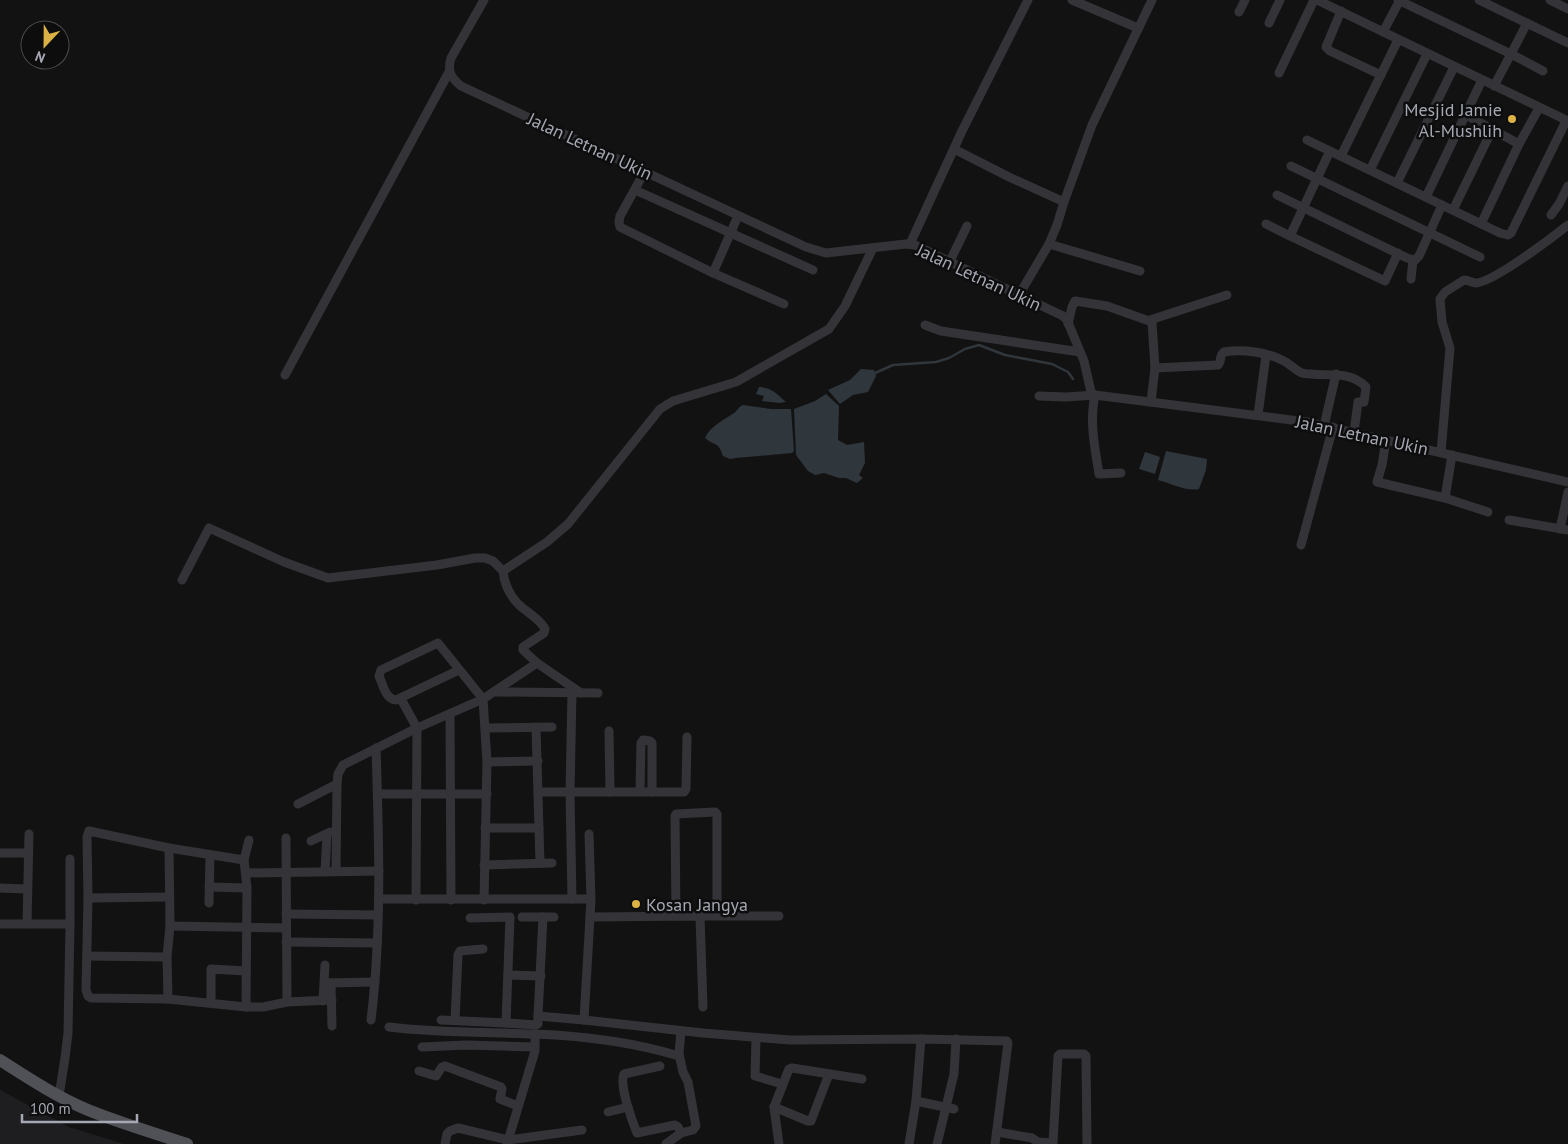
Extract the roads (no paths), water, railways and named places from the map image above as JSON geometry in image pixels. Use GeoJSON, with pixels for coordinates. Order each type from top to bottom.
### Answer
{"type":"FeatureCollection","features":[{"type":"Feature","properties":{"kind":"main road"},"geometry":{"type":"LineString","coordinates":[[0,1060],[59,1096],[109,1118],[187,1144]]}},
{"type":"Feature","properties":{"kind":"street"},"geometry":{"type":"LineString","coordinates":[[285,375],[449,72],[451,58],[484,0]]}},
{"type":"Feature","properties":{"kind":"street"},"geometry":{"type":"LineString","coordinates":[[910,244],[954,149],[1028,0]]}},
{"type":"Feature","properties":{"kind":"street"},"geometry":{"type":"LineString","coordinates":[[1072,0],[1138,28]]}},
{"type":"Feature","properties":{"kind":"street"},"geometry":{"type":"LineString","coordinates":[[1019,295],[1049,244],[1092,125],[1152,0]]}},
{"type":"Feature","properties":{"kind":"street"},"geometry":{"type":"LineString","coordinates":[[1239,12],[1245,0]]}},
{"type":"Feature","properties":{"kind":"street"},"geometry":{"type":"LineString","coordinates":[[1269,23],[1280,0]]}},
{"type":"Feature","properties":{"kind":"street"},"geometry":{"type":"LineString","coordinates":[[1279,73],[1315,0],[1567,121],[1511,233],[1508,235],[1504,235],[1307,140]]}},
{"type":"Feature","properties":{"kind":"street"},"geometry":{"type":"LineString","coordinates":[[1383,32],[1399,0],[1543,70]]}},
{"type":"Feature","properties":{"kind":"street"},"geometry":{"type":"LineString","coordinates":[[1479,0],[1568,42]]}},
{"type":"Feature","properties":{"kind":"street"},"geometry":{"type":"LineString","coordinates":[[1553,1],[1568,9]]}},
{"type":"Feature","properties":{"kind":"street"},"geometry":{"type":"LineString","coordinates":[[1341,11],[1326,47],[1330,51],[1381,75]]}},
{"type":"Feature","properties":{"kind":"street"},"geometry":{"type":"LineString","coordinates":[[1494,86],[1527,23]]}},
{"type":"Feature","properties":{"kind":"street"},"geometry":{"type":"LineString","coordinates":[[1340,156],[1398,40]]}},
{"type":"Feature","properties":{"kind":"street"},"geometry":{"type":"LineString","coordinates":[[1370,170],[1427,54]]}},
{"type":"Feature","properties":{"kind":"street"},"geometry":{"type":"LineString","coordinates":[[1397,183],[1454,67]]}},
{"type":"Feature","properties":{"kind":"street","name":"Jalan Letnan Ukin"},"geometry":{"type":"LineString","coordinates":[[449,72],[453,80],[461,86],[806,247],[822,252],[915,245],[1063,316],[1080,352],[1091,392],[1095,395],[1307,422],[1568,482]]}},
{"type":"Feature","properties":{"kind":"street"},"geometry":{"type":"LineString","coordinates":[[1426,197],[1482,80]]}},
{"type":"Feature","properties":{"kind":"street"},"geometry":{"type":"LineString","coordinates":[[1481,224],[1519,144],[1539,108]]}},
{"type":"Feature","properties":{"kind":"street"},"geometry":{"type":"LineString","coordinates":[[1466,115],[1519,144]]}},
{"type":"Feature","properties":{"kind":"street"},"geometry":{"type":"LineString","coordinates":[[1453,210],[1492,130]]}},
{"type":"Feature","properties":{"kind":"street"},"geometry":{"type":"LineString","coordinates":[[954,149],[1064,202]]}},
{"type":"Feature","properties":{"kind":"street"},"geometry":{"type":"LineString","coordinates":[[1290,236],[1330,150]]}},
{"type":"Feature","properties":{"kind":"street"},"geometry":{"type":"LineString","coordinates":[[1291,166],[1480,258]]}},
{"type":"Feature","properties":{"kind":"street"},"geometry":{"type":"LineString","coordinates":[[645,171],[620,216],[620,227],[713,273],[784,304]]}},
{"type":"Feature","properties":{"kind":"street"},"geometry":{"type":"LineString","coordinates":[[1551,214],[1559,204],[1568,186]]}},
{"type":"Feature","properties":{"kind":"street"},"geometry":{"type":"LineString","coordinates":[[635,190],[813,270]]}},
{"type":"Feature","properties":{"kind":"street"},"geometry":{"type":"LineString","coordinates":[[1277,195],[1415,260]]}},
{"type":"Feature","properties":{"kind":"street"},"geometry":{"type":"LineString","coordinates":[[1411,278],[1413,260],[1418,256],[1442,205]]}},
{"type":"Feature","properties":{"kind":"street"},"geometry":{"type":"LineString","coordinates":[[713,273],[738,216]]}},
{"type":"Feature","properties":{"kind":"street"},"geometry":{"type":"LineString","coordinates":[[1266,224],[1385,280],[1398,253]]}},
{"type":"Feature","properties":{"kind":"street"},"geometry":{"type":"LineString","coordinates":[[1440,452],[1450,348],[1440,310],[1442,295],[1464,280],[1477,282],[1493,276],[1518,262],[1568,225]]}},
{"type":"Feature","properties":{"kind":"street"},"geometry":{"type":"LineString","coordinates":[[950,261],[967,226]]}},
{"type":"Feature","properties":{"kind":"street"},"geometry":{"type":"LineString","coordinates":[[1049,244],[1140,271]]}},
{"type":"Feature","properties":{"kind":"street"},"geometry":{"type":"LineString","coordinates":[[503,572],[547,542],[568,524],[655,414],[666,404],[736,382],[829,329],[845,306],[873,248]]}},
{"type":"Feature","properties":{"kind":"street"},"geometry":{"type":"LineString","coordinates":[[1068,324],[1075,301],[1107,306],[1150,320],[1226,295]]}},
{"type":"Feature","properties":{"kind":"street"},"geometry":{"type":"LineString","coordinates":[[1150,320],[1152,322],[1155,368],[1151,402]]}},
{"type":"Feature","properties":{"kind":"street"},"geometry":{"type":"LineString","coordinates":[[924,325],[941,331],[1080,352]]}},
{"type":"Feature","properties":{"kind":"street"},"geometry":{"type":"LineString","coordinates":[[1155,368],[1218,365],[1224,352],[1235,350],[1273,356],[1300,372],[1346,376],[1362,383],[1366,387],[1364,402],[1358,402],[1354,432]]}},
{"type":"Feature","properties":{"kind":"street"},"geometry":{"type":"LineString","coordinates":[[1258,415],[1266,355]]}},
{"type":"Feature","properties":{"kind":"street"},"geometry":{"type":"LineString","coordinates":[[1301,545],[1328,426],[1336,374]]}},
{"type":"Feature","properties":{"kind":"street"},"geometry":{"type":"LineString","coordinates":[[1039,396],[1095,395],[1093,421],[1099,474],[1121,474]]}},
{"type":"Feature","properties":{"kind":"street"},"geometry":{"type":"LineString","coordinates":[[1386,440],[1377,482],[1445,498],[1488,512]]}},
{"type":"Feature","properties":{"kind":"street"},"geometry":{"type":"LineString","coordinates":[[1445,498],[1452,455]]}},
{"type":"Feature","properties":{"kind":"street"},"geometry":{"type":"LineString","coordinates":[[1565,530],[1568,492]]}},
{"type":"Feature","properties":{"kind":"street"},"geometry":{"type":"LineString","coordinates":[[1508,520],[1565,530]]}},
{"type":"Feature","properties":{"kind":"street"},"geometry":{"type":"LineString","coordinates":[[1565,530],[1568,520]]}},
{"type":"Feature","properties":{"kind":"street"},"geometry":{"type":"LineString","coordinates":[[182,580],[210,528],[284,562],[328,578],[485,558],[493,562],[503,572],[504,581],[510,595],[516,602],[540,620],[545,629],[544,633],[523,648],[523,650],[576,692]]}},
{"type":"Feature","properties":{"kind":"street"},"geometry":{"type":"LineString","coordinates":[[459,670],[401,699],[393,701],[388,697],[379,676],[381,670],[436,644],[440,644],[483,699],[487,762],[484,900]]}},
{"type":"Feature","properties":{"kind":"street"},"geometry":{"type":"LineString","coordinates":[[336,871],[337,784],[338,774],[343,765],[417,728],[483,699],[537,663]]}},
{"type":"Feature","properties":{"kind":"street"},"geometry":{"type":"LineString","coordinates":[[496,692],[598,693]]}},
{"type":"Feature","properties":{"kind":"street"},"geometry":{"type":"LineString","coordinates":[[572,899],[570,793],[576,692]]}},
{"type":"Feature","properties":{"kind":"street"},"geometry":{"type":"LineString","coordinates":[[401,699],[417,728],[416,900]]}},
{"type":"Feature","properties":{"kind":"street"},"geometry":{"type":"LineString","coordinates":[[450,714],[451,900]]}},
{"type":"Feature","properties":{"kind":"street"},"geometry":{"type":"LineString","coordinates":[[485,728],[552,727]]}},
{"type":"Feature","properties":{"kind":"street"},"geometry":{"type":"LineString","coordinates":[[536,728],[540,863]]}},
{"type":"Feature","properties":{"kind":"street"},"geometry":{"type":"LineString","coordinates":[[609,731],[610,792]]}},
{"type":"Feature","properties":{"kind":"street"},"geometry":{"type":"LineString","coordinates":[[538,792],[686,791],[687,737]]}},
{"type":"Feature","properties":{"kind":"street"},"geometry":{"type":"LineString","coordinates":[[640,792],[641,743],[643,740],[652,743],[652,792]]}},
{"type":"Feature","properties":{"kind":"street"},"geometry":{"type":"LineString","coordinates":[[371,1020],[379,899],[376,748]]}},
{"type":"Feature","properties":{"kind":"street"},"geometry":{"type":"LineString","coordinates":[[487,762],[538,761]]}},
{"type":"Feature","properties":{"kind":"street"},"geometry":{"type":"LineString","coordinates":[[298,804],[337,784]]}},
{"type":"Feature","properties":{"kind":"street"},"geometry":{"type":"LineString","coordinates":[[378,794],[487,794]]}},
{"type":"Feature","properties":{"kind":"street"},"geometry":{"type":"LineString","coordinates":[[676,916],[676,814],[715,812],[717,814],[717,915]]}},
{"type":"Feature","properties":{"kind":"street"},"geometry":{"type":"LineString","coordinates":[[311,842],[337,828]]}},
{"type":"Feature","properties":{"kind":"street"},"geometry":{"type":"LineString","coordinates":[[485,828],[539,828]]}},
{"type":"Feature","properties":{"kind":"street"},"geometry":{"type":"LineString","coordinates":[[244,860],[169,848],[89,831],[87,836],[88,928],[86,990],[88,996],[91,998],[168,999],[246,1008],[287,1002],[327,1000]]}},
{"type":"Feature","properties":{"kind":"street"},"geometry":{"type":"LineString","coordinates":[[27,924],[29,834]]}},
{"type":"Feature","properties":{"kind":"street"},"geometry":{"type":"LineString","coordinates":[[325,872],[327,834]]}},
{"type":"Feature","properties":{"kind":"street"},"geometry":{"type":"LineString","coordinates":[[584,1020],[591,899],[589,834]]}},
{"type":"Feature","properties":{"kind":"street"},"geometry":{"type":"LineString","coordinates":[[286,838],[287,1002]]}},
{"type":"Feature","properties":{"kind":"street"},"geometry":{"type":"LineString","coordinates":[[246,1008],[247,888],[244,860],[249,840]]}},
{"type":"Feature","properties":{"kind":"street"},"geometry":{"type":"LineString","coordinates":[[168,999],[167,957],[170,926],[169,848]]}},
{"type":"Feature","properties":{"kind":"street"},"geometry":{"type":"LineString","coordinates":[[0,853],[24,853]]}},
{"type":"Feature","properties":{"kind":"street"},"geometry":{"type":"LineString","coordinates":[[209,903],[210,855]]}},
{"type":"Feature","properties":{"kind":"street"},"geometry":{"type":"LineString","coordinates":[[59,1096],[68,1033],[70,859]]}},
{"type":"Feature","properties":{"kind":"street"},"geometry":{"type":"LineString","coordinates":[[484,865],[552,863]]}},
{"type":"Feature","properties":{"kind":"street"},"geometry":{"type":"LineString","coordinates":[[246,873],[379,871]]}},
{"type":"Feature","properties":{"kind":"street"},"geometry":{"type":"LineString","coordinates":[[209,887],[247,888]]}},
{"type":"Feature","properties":{"kind":"street"},"geometry":{"type":"LineString","coordinates":[[0,888],[27,889]]}},
{"type":"Feature","properties":{"kind":"street"},"geometry":{"type":"LineString","coordinates":[[88,898],[169,897]]}},
{"type":"Feature","properties":{"kind":"street"},"geometry":{"type":"LineString","coordinates":[[379,899],[587,899]]}},
{"type":"Feature","properties":{"kind":"street"},"geometry":{"type":"LineString","coordinates":[[286,914],[378,914]]}},
{"type":"Feature","properties":{"kind":"street"},"geometry":{"type":"LineString","coordinates":[[590,918],[717,915],[779,916]]}},
{"type":"Feature","properties":{"kind":"street"},"geometry":{"type":"LineString","coordinates":[[700,916],[703,1008]]}},
{"type":"Feature","properties":{"kind":"street"},"geometry":{"type":"LineString","coordinates":[[470,918],[510,917],[506,1024]]}},
{"type":"Feature","properties":{"kind":"street"},"geometry":{"type":"LineString","coordinates":[[522,917],[554,918]]}},
{"type":"Feature","properties":{"kind":"street"},"geometry":{"type":"LineString","coordinates":[[441,1020],[538,1024],[543,917]]}},
{"type":"Feature","properties":{"kind":"street"},"geometry":{"type":"LineString","coordinates":[[0,924],[88,928]]}},
{"type":"Feature","properties":{"kind":"street"},"geometry":{"type":"LineString","coordinates":[[170,926],[286,928]]}},
{"type":"Feature","properties":{"kind":"street"},"geometry":{"type":"LineString","coordinates":[[286,942],[377,943]]}},
{"type":"Feature","properties":{"kind":"street"},"geometry":{"type":"LineString","coordinates":[[455,1020],[458,955],[460,951],[464,950],[483,950]]}},
{"type":"Feature","properties":{"kind":"street"},"geometry":{"type":"LineString","coordinates":[[87,956],[167,957]]}},
{"type":"Feature","properties":{"kind":"street"},"geometry":{"type":"LineString","coordinates":[[325,965],[328,983],[327,1000],[332,1026]]}},
{"type":"Feature","properties":{"kind":"street"},"geometry":{"type":"LineString","coordinates":[[211,1004],[211,969],[246,971]]}},
{"type":"Feature","properties":{"kind":"street"},"geometry":{"type":"LineString","coordinates":[[508,975],[541,976]]}},
{"type":"Feature","properties":{"kind":"street"},"geometry":{"type":"LineString","coordinates":[[328,983],[375,982]]}},
{"type":"Feature","properties":{"kind":"street"},"geometry":{"type":"LineString","coordinates":[[538,1016],[790,1040],[956,1039],[1008,1042],[995,1144]]}},
{"type":"Feature","properties":{"kind":"street"},"geometry":{"type":"LineString","coordinates":[[389,1028],[423,1031],[561,1035],[642,1046],[680,1056]]}},
{"type":"Feature","properties":{"kind":"street"},"geometry":{"type":"LineString","coordinates":[[666,1144],[681,1133],[693,1130],[696,1124],[688,1082],[683,1072],[678,1052],[681,1031]]}},
{"type":"Feature","properties":{"kind":"street"},"geometry":{"type":"LineString","coordinates":[[507,1142],[535,1047],[536,1034]]}},
{"type":"Feature","properties":{"kind":"street"},"geometry":{"type":"LineString","coordinates":[[756,1038],[755,1076],[782,1084]]}},
{"type":"Feature","properties":{"kind":"street"},"geometry":{"type":"LineString","coordinates":[[909,1141],[916,1101],[921,1039]]}},
{"type":"Feature","properties":{"kind":"street"},"geometry":{"type":"LineString","coordinates":[[937,1144],[950,1108],[956,1039]]}},
{"type":"Feature","properties":{"kind":"street"},"geometry":{"type":"LineString","coordinates":[[422,1047],[466,1045],[535,1047]]}},
{"type":"Feature","properties":{"kind":"street"},"geometry":{"type":"LineString","coordinates":[[997,1132],[1032,1138],[1038,1142],[1053,1143],[1058,1056],[1060,1054],[1084,1054],[1086,1056],[1087,1144]]}},
{"type":"Feature","properties":{"kind":"street"},"geometry":{"type":"LineString","coordinates":[[419,1071],[436,1076],[442,1067],[445,1066],[501,1087],[500,1099],[518,1106]]}},
{"type":"Feature","properties":{"kind":"street"},"geometry":{"type":"LineString","coordinates":[[639,1144],[622,1079],[624,1074],[660,1066]]}},
{"type":"Feature","properties":{"kind":"street"},"geometry":{"type":"LineString","coordinates":[[779,1144],[774,1107],[790,1068],[862,1079]]}},
{"type":"Feature","properties":{"kind":"street"},"geometry":{"type":"LineString","coordinates":[[774,1107],[811,1121],[828,1074]]}},
{"type":"Feature","properties":{"kind":"street"},"geometry":{"type":"LineString","coordinates":[[916,1101],[950,1108]]}},
{"type":"Feature","properties":{"kind":"street"},"geometry":{"type":"LineString","coordinates":[[608,1112],[628,1107]]}},
{"type":"Feature","properties":{"kind":"street"},"geometry":{"type":"LineString","coordinates":[[637,1133],[675,1125],[678,1126],[681,1133]]}},
{"type":"Feature","properties":{"kind":"street"},"geometry":{"type":"LineString","coordinates":[[445,1144],[447,1134],[458,1128],[507,1142],[582,1130]]}},
{"type":"Feature","properties":{"kind":"waterway"},"geometry":{"type":"LineString","coordinates":[[875,373],[893,365],[936,362],[979,345],[1005,355],[1052,364],[1068,372],[1073,379]]}},
{"type":"Feature","properties":{"kind":"place","name":"Mesjid Jamie Al-Mushlih"},"geometry":{"type":"Point","coordinates":[1512,119]}},
{"type":"Feature","properties":{"kind":"place","name":"Kosan Jangya"},"geometry":{"type":"Point","coordinates":[636,904]}}]}
